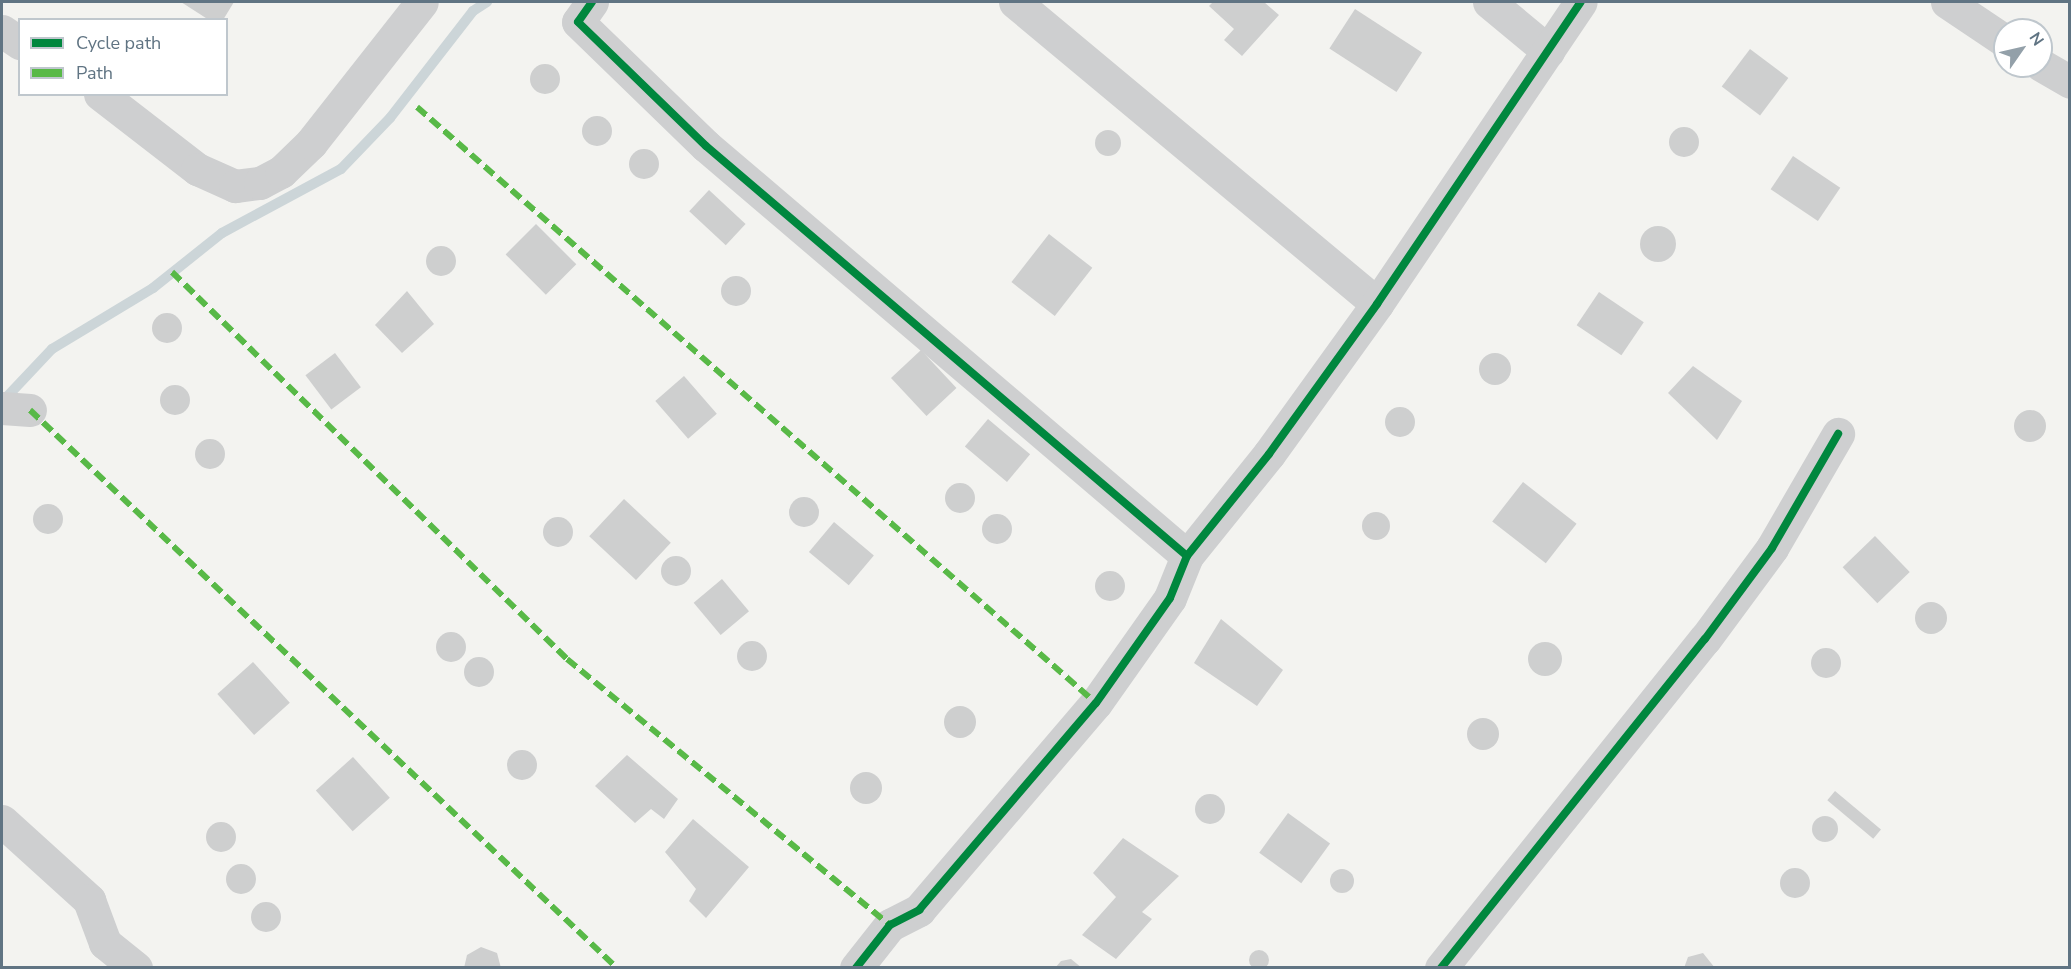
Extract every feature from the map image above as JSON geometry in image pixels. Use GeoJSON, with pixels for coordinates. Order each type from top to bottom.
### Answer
{"type":"FeatureCollection","features":[{"type":"Feature","properties":{"kind":"street"},"geometry":{"type":"LineString","coordinates":[[103,96],[198,169],[235,186],[260,183],[281,172],[311,143],[422,2]]}},
{"type":"Feature","properties":{"kind":"street"},"geometry":{"type":"LineString","coordinates":[[592,2],[578,22],[706,146],[1187,556]]}},
{"type":"Feature","properties":{"kind":"street"},"geometry":{"type":"LineString","coordinates":[[1015,2],[1377,304]]}},
{"type":"Feature","properties":{"kind":"street"},"geometry":{"type":"LineString","coordinates":[[1489,2],[1548,51]]}},
{"type":"Feature","properties":{"kind":"street"},"geometry":{"type":"LineString","coordinates":[[856,968],[890,925],[919,910],[1096,703],[1170,598],[1187,556],[1269,454],[1377,304],[1581,2]]}},
{"type":"Feature","properties":{"kind":"street"},"geometry":{"type":"LineString","coordinates":[[1947,2],[1993,33]]}},
{"type":"Feature","properties":{"kind":"street"},"geometry":{"type":"LineString","coordinates":[[2,31],[18,42]]}},
{"type":"Feature","properties":{"kind":"street"},"geometry":{"type":"LineString","coordinates":[[2053,72],[2070,82]]}},
{"type":"Feature","properties":{"kind":"street"},"geometry":{"type":"LineString","coordinates":[[1441,968],[1705,639],[1772,548],[1838,434]]}},
{"type":"Feature","properties":{"kind":"street"},"geometry":{"type":"LineString","coordinates":[[2,821],[89,900],[105,943],[136,968]]}},
{"type":"Feature","properties":{"kind":"building"},"geometry":{"type":"Polygon","coordinates":[[[181,2],[234,2],[224,18],[206,18],[181,2]]]}},
{"type":"Feature","properties":{"kind":"building"},"geometry":{"type":"Polygon","coordinates":[[[1213,2],[1264,2],[1279,15],[1242,56],[1224,40],[1234,29],[1209,6],[1213,2]]]}},
{"type":"Feature","properties":{"kind":"building"},"geometry":{"type":"Polygon","coordinates":[[[1355,9],[1422,53],[1396,92],[1329,48],[1355,9]]]}},
{"type":"Feature","properties":{"kind":"building"},"geometry":{"type":"Polygon","coordinates":[[[1750,49],[1788,78],[1760,115],[1722,87],[1750,49]]]}},
{"type":"Feature","properties":{"kind":"building"},"geometry":{"type":"Polygon","coordinates":[[[545,64],[556,68],[560,79],[556,90],[545,94],[534,90],[530,79],[534,68],[545,64]]]}},
{"type":"Feature","properties":{"kind":"building"},"geometry":{"type":"Polygon","coordinates":[[[597,116],[608,120],[612,131],[608,142],[597,146],[586,142],[582,131],[586,120],[597,116]]]}},
{"type":"Feature","properties":{"kind":"building"},"geometry":{"type":"Polygon","coordinates":[[[1684,127],[1695,131],[1699,142],[1695,153],[1684,157],[1673,153],[1669,142],[1673,131],[1684,127]]]}},
{"type":"Feature","properties":{"kind":"building"},"geometry":{"type":"Polygon","coordinates":[[[1108,130],[1117,134],[1121,143],[1117,152],[1108,156],[1099,152],[1095,143],[1099,134],[1108,130]]]}},
{"type":"Feature","properties":{"kind":"building"},"geometry":{"type":"Polygon","coordinates":[[[644,149],[655,153],[659,164],[655,175],[644,179],[633,175],[629,164],[633,153],[644,149]]]}},
{"type":"Feature","properties":{"kind":"building"},"geometry":{"type":"Polygon","coordinates":[[[1793,156],[1840,188],[1818,221],[1771,189],[1793,156]]]}},
{"type":"Feature","properties":{"kind":"building"},"geometry":{"type":"Polygon","coordinates":[[[709,190],[746,224],[726,245],[689,211],[709,190]]]}},
{"type":"Feature","properties":{"kind":"building"},"geometry":{"type":"Polygon","coordinates":[[[536,224],[576,264],[546,295],[506,254],[536,224]]]}},
{"type":"Feature","properties":{"kind":"building"},"geometry":{"type":"Polygon","coordinates":[[[1658,226],[1671,231],[1676,244],[1671,257],[1658,262],[1645,257],[1640,244],[1645,231],[1658,226]]]}},
{"type":"Feature","properties":{"kind":"building"},"geometry":{"type":"Polygon","coordinates":[[[1049,234],[1092,268],[1055,316],[1011,282],[1049,234]]]}},
{"type":"Feature","properties":{"kind":"building"},"geometry":{"type":"Polygon","coordinates":[[[441,246],[452,250],[456,261],[452,272],[441,276],[430,272],[426,261],[430,250],[441,246]]]}},
{"type":"Feature","properties":{"kind":"building"},"geometry":{"type":"Polygon","coordinates":[[[736,276],[747,280],[751,291],[747,302],[736,306],[725,302],[721,291],[725,280],[736,276]]]}},
{"type":"Feature","properties":{"kind":"building"},"geometry":{"type":"Polygon","coordinates":[[[407,291],[434,324],[402,353],[375,325],[407,291]]]}},
{"type":"Feature","properties":{"kind":"building"},"geometry":{"type":"Polygon","coordinates":[[[1599,292],[1644,322],[1621,355],[1577,325],[1599,292]]]}},
{"type":"Feature","properties":{"kind":"building"},"geometry":{"type":"Polygon","coordinates":[[[167,313],[178,317],[182,328],[178,339],[167,343],[156,339],[152,328],[156,317],[167,313]]]}},
{"type":"Feature","properties":{"kind":"building"},"geometry":{"type":"Polygon","coordinates":[[[921,350],[956,388],[926,416],[891,378],[921,350]]]}},
{"type":"Feature","properties":{"kind":"building"},"geometry":{"type":"Polygon","coordinates":[[[335,353],[361,387],[331,410],[305,375],[335,353]]]}},
{"type":"Feature","properties":{"kind":"building"},"geometry":{"type":"Polygon","coordinates":[[[1495,353],[1507,357],[1511,369],[1507,381],[1495,385],[1483,381],[1479,369],[1483,357],[1495,353]]]}},
{"type":"Feature","properties":{"kind":"building"},"geometry":{"type":"Polygon","coordinates":[[[1693,366],[1742,401],[1717,440],[1668,393],[1693,366]]]}},
{"type":"Feature","properties":{"kind":"building"},"geometry":{"type":"Polygon","coordinates":[[[684,376],[717,414],[688,439],[655,401],[684,376]]]}},
{"type":"Feature","properties":{"kind":"building"},"geometry":{"type":"Polygon","coordinates":[[[175,385],[186,389],[190,400],[186,411],[175,415],[164,411],[160,400],[164,389],[175,385]]]}},
{"type":"Feature","properties":{"kind":"building"},"geometry":{"type":"Polygon","coordinates":[[[1400,407],[1411,411],[1415,422],[1411,433],[1400,437],[1389,433],[1385,422],[1389,411],[1400,407]]]}},
{"type":"Feature","properties":{"kind":"building"},"geometry":{"type":"Polygon","coordinates":[[[2030,410],[2041,415],[2046,426],[2041,437],[2030,442],[2019,437],[2014,426],[2019,415],[2030,410]]]}},
{"type":"Feature","properties":{"kind":"building"},"geometry":{"type":"Polygon","coordinates":[[[988,419],[1030,454],[1007,482],[965,447],[988,419]]]}},
{"type":"Feature","properties":{"kind":"building"},"geometry":{"type":"Polygon","coordinates":[[[210,439],[221,443],[225,454],[221,465],[210,469],[199,465],[195,454],[199,443],[210,439]]]}},
{"type":"Feature","properties":{"kind":"building"},"geometry":{"type":"Polygon","coordinates":[[[1523,482],[1577,524],[1546,563],[1492,521],[1523,482]]]}},
{"type":"Feature","properties":{"kind":"building"},"geometry":{"type":"Polygon","coordinates":[[[960,483],[971,487],[975,498],[971,509],[960,513],[949,509],[945,498],[949,487],[960,483]]]}},
{"type":"Feature","properties":{"kind":"building"},"geometry":{"type":"Polygon","coordinates":[[[804,497],[815,501],[819,512],[815,523],[804,527],[793,523],[789,512],[793,501],[804,497]]]}},
{"type":"Feature","properties":{"kind":"building"},"geometry":{"type":"Polygon","coordinates":[[[624,499],[671,543],[636,580],[589,536],[624,499]]]}},
{"type":"Feature","properties":{"kind":"building"},"geometry":{"type":"Polygon","coordinates":[[[48,504],[59,508],[63,519],[59,530],[48,534],[37,530],[33,519],[37,508],[48,504]]]}},
{"type":"Feature","properties":{"kind":"building"},"geometry":{"type":"Polygon","coordinates":[[[1376,512],[1386,516],[1390,526],[1386,536],[1376,540],[1366,536],[1362,526],[1366,516],[1376,512]]]}},
{"type":"Feature","properties":{"kind":"building"},"geometry":{"type":"Polygon","coordinates":[[[997,514],[1008,518],[1012,529],[1008,540],[997,544],[986,540],[982,529],[986,518],[997,514]]]}},
{"type":"Feature","properties":{"kind":"building"},"geometry":{"type":"Polygon","coordinates":[[[558,517],[569,521],[573,532],[569,543],[558,547],[547,543],[543,532],[547,521],[558,517]]]}},
{"type":"Feature","properties":{"kind":"building"},"geometry":{"type":"Polygon","coordinates":[[[834,522],[874,555],[849,585],[809,552],[834,522]]]}},
{"type":"Feature","properties":{"kind":"building"},"geometry":{"type":"Polygon","coordinates":[[[1875,536],[1910,572],[1877,603],[1843,567],[1875,536]]]}},
{"type":"Feature","properties":{"kind":"building"},"geometry":{"type":"Polygon","coordinates":[[[676,556],[687,560],[691,571],[687,582],[676,586],[665,582],[661,571],[665,560],[676,556]]]}},
{"type":"Feature","properties":{"kind":"building"},"geometry":{"type":"Polygon","coordinates":[[[1110,571],[1121,575],[1125,586],[1121,597],[1110,601],[1099,597],[1095,586],[1099,575],[1110,571]]]}},
{"type":"Feature","properties":{"kind":"building"},"geometry":{"type":"Polygon","coordinates":[[[722,579],[749,611],[721,635],[694,603],[722,579]]]}},
{"type":"Feature","properties":{"kind":"building"},"geometry":{"type":"Polygon","coordinates":[[[1931,602],[1942,607],[1947,618],[1942,629],[1931,634],[1920,629],[1915,618],[1920,607],[1931,602]]]}},
{"type":"Feature","properties":{"kind":"building"},"geometry":{"type":"Polygon","coordinates":[[[1221,619],[1283,670],[1257,706],[1194,663],[1221,619]]]}},
{"type":"Feature","properties":{"kind":"building"},"geometry":{"type":"Polygon","coordinates":[[[451,632],[462,636],[466,647],[462,658],[451,662],[440,658],[436,647],[440,636],[451,632]]]}},
{"type":"Feature","properties":{"kind":"building"},"geometry":{"type":"Polygon","coordinates":[[[752,641],[763,645],[767,656],[763,667],[752,671],[741,667],[737,656],[741,645],[752,641]]]}},
{"type":"Feature","properties":{"kind":"building"},"geometry":{"type":"Polygon","coordinates":[[[1545,642],[1557,647],[1562,659],[1557,671],[1545,676],[1533,671],[1528,659],[1533,647],[1545,642]]]}},
{"type":"Feature","properties":{"kind":"building"},"geometry":{"type":"Polygon","coordinates":[[[1826,648],[1837,652],[1841,663],[1837,674],[1826,678],[1815,674],[1811,663],[1815,652],[1826,648]]]}},
{"type":"Feature","properties":{"kind":"building"},"geometry":{"type":"Polygon","coordinates":[[[479,657],[490,661],[494,672],[490,683],[479,687],[468,683],[464,672],[468,661],[479,657]]]}},
{"type":"Feature","properties":{"kind":"building"},"geometry":{"type":"Polygon","coordinates":[[[253,662],[290,703],[254,735],[217,694],[253,662]]]}},
{"type":"Feature","properties":{"kind":"building"},"geometry":{"type":"Polygon","coordinates":[[[960,706],[972,710],[976,722],[972,734],[960,738],[948,734],[944,722],[948,710],[960,706]]]}},
{"type":"Feature","properties":{"kind":"building"},"geometry":{"type":"Polygon","coordinates":[[[1483,718],[1494,723],[1499,734],[1494,745],[1483,750],[1472,745],[1467,734],[1472,723],[1483,718]]]}},
{"type":"Feature","properties":{"kind":"building"},"geometry":{"type":"Polygon","coordinates":[[[522,750],[533,754],[537,765],[533,776],[522,780],[511,776],[507,765],[511,754],[522,750]]]}},
{"type":"Feature","properties":{"kind":"building"},"geometry":{"type":"Polygon","coordinates":[[[627,755],[678,799],[664,819],[651,809],[635,823],[595,786],[627,755]]]}},
{"type":"Feature","properties":{"kind":"building"},"geometry":{"type":"Polygon","coordinates":[[[353,757],[390,798],[353,831],[316,790],[353,757]]]}},
{"type":"Feature","properties":{"kind":"building"},"geometry":{"type":"Polygon","coordinates":[[[866,772],[877,777],[882,788],[877,799],[866,804],[855,799],[850,788],[855,777],[866,772]]]}},
{"type":"Feature","properties":{"kind":"building"},"geometry":{"type":"Polygon","coordinates":[[[1835,791],[1881,830],[1873,839],[1827,800],[1835,791]]]}},
{"type":"Feature","properties":{"kind":"building"},"geometry":{"type":"Polygon","coordinates":[[[1210,794],[1221,798],[1225,809],[1221,820],[1210,824],[1199,820],[1195,809],[1199,798],[1210,794]]]}},
{"type":"Feature","properties":{"kind":"building"},"geometry":{"type":"Polygon","coordinates":[[[1288,813],[1330,844],[1301,883],[1259,853],[1288,813]]]}},
{"type":"Feature","properties":{"kind":"building"},"geometry":{"type":"Polygon","coordinates":[[[1825,816],[1834,820],[1838,829],[1834,838],[1825,842],[1816,838],[1812,829],[1816,820],[1825,816]]]}},
{"type":"Feature","properties":{"kind":"building"},"geometry":{"type":"Polygon","coordinates":[[[693,819],[749,867],[706,918],[689,901],[696,889],[665,852],[693,819]]]}},
{"type":"Feature","properties":{"kind":"building"},"geometry":{"type":"Polygon","coordinates":[[[221,822],[232,826],[236,837],[232,848],[221,852],[210,848],[206,837],[210,826],[221,822]]]}},
{"type":"Feature","properties":{"kind":"building"},"geometry":{"type":"Polygon","coordinates":[[[1123,838],[1179,876],[1142,912],[1152,919],[1116,959],[1082,935],[1116,897],[1093,873],[1123,838]]]}},
{"type":"Feature","properties":{"kind":"building"},"geometry":{"type":"Polygon","coordinates":[[[241,864],[252,868],[256,879],[252,890],[241,894],[230,890],[226,879],[230,868],[241,864]]]}},
{"type":"Feature","properties":{"kind":"building"},"geometry":{"type":"Polygon","coordinates":[[[1795,868],[1801,869],[1809,877],[1809,889],[1801,897],[1795,898],[1789,897],[1781,889],[1780,883],[1781,877],[1789,869],[1795,868]]]}},
{"type":"Feature","properties":{"kind":"building"},"geometry":{"type":"Polygon","coordinates":[[[1342,869],[1347,870],[1353,876],[1353,886],[1347,892],[1342,893],[1337,892],[1331,886],[1330,881],[1331,876],[1337,870],[1342,869]]]}},
{"type":"Feature","properties":{"kind":"building"},"geometry":{"type":"Polygon","coordinates":[[[266,902],[277,906],[281,917],[277,928],[266,932],[255,928],[251,917],[255,906],[266,902]]]}},
{"type":"Feature","properties":{"kind":"building"},"geometry":{"type":"Polygon","coordinates":[[[481,947],[497,953],[501,968],[464,968],[467,955],[481,947]]]}},
{"type":"Feature","properties":{"kind":"building"},"geometry":{"type":"Polygon","coordinates":[[[1259,950],[1266,953],[1269,960],[1266,967],[1259,970],[1252,967],[1249,960],[1252,953],[1259,950]]]}},
{"type":"Feature","properties":{"kind":"building"},"geometry":{"type":"Polygon","coordinates":[[[1703,953],[1715,968],[1684,968],[1688,957],[1703,953]]]}},
{"type":"Feature","properties":{"kind":"building"},"geometry":{"type":"Polygon","coordinates":[[[1071,959],[1082,968],[1055,968],[1061,961],[1071,959]]]}},
{"type":"Feature","properties":{"kind":"waterway"},"geometry":{"type":"LineString","coordinates":[[2,402],[52,349],[153,288],[222,233],[341,169],[390,118],[473,11],[487,2]]}},
{"type":"Feature","properties":{"kind":"marked path"},"geometry":{"type":"LineString","coordinates":[[417,107],[1096,703]]}},
{"type":"Feature","properties":{"kind":"marked path"},"geometry":{"type":"LineString","coordinates":[[172,272],[567,659],[890,925]]}},
{"type":"Feature","properties":{"kind":"marked path"},"geometry":{"type":"LineString","coordinates":[[30,410],[617,968]]}},
{"type":"Feature","properties":{"kind":"cycle path"},"geometry":{"type":"LineString","coordinates":[[592,2],[578,22],[706,146],[1187,556]]}},
{"type":"Feature","properties":{"kind":"cycle path"},"geometry":{"type":"LineString","coordinates":[[856,968],[890,925],[919,910],[1096,703],[1170,598],[1187,556],[1269,454],[1377,304],[1581,2]]}},
{"type":"Feature","properties":{"kind":"cycle path"},"geometry":{"type":"LineString","coordinates":[[1441,968],[1705,639],[1772,548],[1838,434]]}}]}
